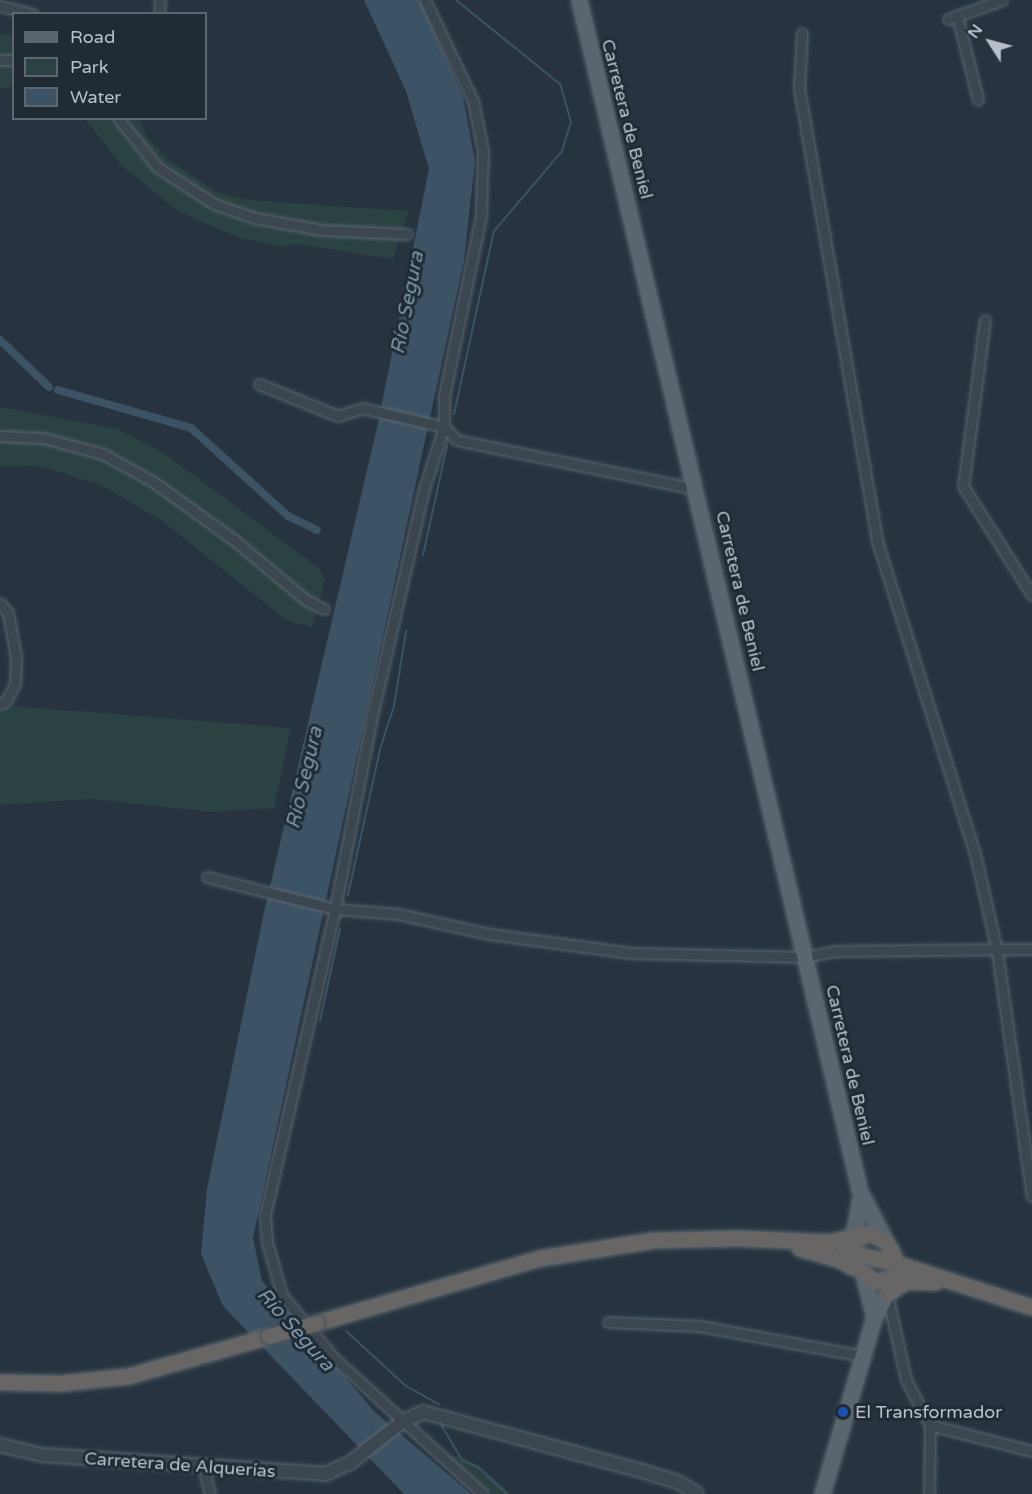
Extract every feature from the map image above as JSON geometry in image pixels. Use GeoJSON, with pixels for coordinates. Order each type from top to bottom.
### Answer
{"type":"FeatureCollection","features":[{"type":"Feature","properties":{"kind":"highway"},"geometry":{"type":"LineString","coordinates":[[748,1238],[826,1255],[863,1274],[892,1280],[932,1282],[994,1294]]}},
{"type":"Feature","properties":{"kind":"highway"},"geometry":{"type":"LineString","coordinates":[[0,1382],[61,1383],[128,1376],[540,1258],[597,1247],[654,1240],[748,1238],[829,1242],[854,1238],[886,1242],[921,1264],[994,1294],[1032,1306]]}},
{"type":"Feature","properties":{"kind":"highway"},"geometry":{"type":"LineString","coordinates":[[854,1238],[863,1274]]}},
{"type":"Feature","properties":{"kind":"highway"},"geometry":{"type":"LineString","coordinates":[[854,1238],[892,1280]]}},
{"type":"Feature","properties":{"kind":"highway"},"geometry":{"type":"LineString","coordinates":[[886,1242],[892,1280]]}},
{"type":"Feature","properties":{"kind":"main road","name":"Carretera de Beniel"},"geometry":{"type":"LineString","coordinates":[[579,0],[860,1192]]}},
{"type":"Feature","properties":{"kind":"main road"},"geometry":{"type":"LineString","coordinates":[[854,1238],[860,1192]]}},
{"type":"Feature","properties":{"kind":"main road"},"geometry":{"type":"LineString","coordinates":[[860,1192],[886,1242]]}},
{"type":"Feature","properties":{"kind":"main road"},"geometry":{"type":"LineString","coordinates":[[863,1274],[874,1317]]}},
{"type":"Feature","properties":{"kind":"main road"},"geometry":{"type":"LineString","coordinates":[[822,1494],[874,1317],[892,1280]]}},
{"type":"Feature","properties":{"kind":"street"},"geometry":{"type":"LineString","coordinates":[[425,0],[473,101],[483,151],[481,216],[444,397],[444,427],[424,489],[378,687],[335,909],[272,1174],[265,1214],[267,1242],[282,1294],[334,1358],[483,1494]]}},
{"type":"Feature","properties":{"kind":"street"},"geometry":{"type":"LineString","coordinates":[[971,0],[972,10]]}},
{"type":"Feature","properties":{"kind":"street"},"geometry":{"type":"LineString","coordinates":[[978,99],[953,18],[1002,0]]}},
{"type":"Feature","properties":{"kind":"street"},"geometry":{"type":"LineString","coordinates":[[0,6],[25,12]]}},
{"type":"Feature","properties":{"kind":"street"},"geometry":{"type":"LineString","coordinates":[[802,33],[799,88],[877,541],[975,855],[997,951],[1032,1197]]}},
{"type":"Feature","properties":{"kind":"street"},"geometry":{"type":"LineString","coordinates":[[120,120],[158,167],[214,204],[255,218],[322,230],[407,234]]}},
{"type":"Feature","properties":{"kind":"street"},"geometry":{"type":"LineString","coordinates":[[985,320],[963,486],[1032,596]]}},
{"type":"Feature","properties":{"kind":"street"},"geometry":{"type":"LineString","coordinates":[[259,384],[338,416],[362,408],[444,427],[458,440],[696,489]]}},
{"type":"Feature","properties":{"kind":"street"},"geometry":{"type":"LineString","coordinates":[[0,436],[43,438],[103,454],[155,483],[234,540],[306,600],[324,609]]}},
{"type":"Feature","properties":{"kind":"street"},"geometry":{"type":"LineString","coordinates":[[0,603],[8,613],[16,657],[15,684],[6,701],[0,704]]}},
{"type":"Feature","properties":{"kind":"street"},"geometry":{"type":"LineString","coordinates":[[207,877],[258,892],[335,909],[398,914],[490,934],[631,953],[805,957],[836,951],[1032,949]]}},
{"type":"Feature","properties":{"kind":"street"},"geometry":{"type":"LineString","coordinates":[[892,1280],[906,1380],[930,1425],[929,1494]]}},
{"type":"Feature","properties":{"kind":"street"},"geometry":{"type":"LineString","coordinates":[[608,1322],[700,1326],[863,1356]]}},
{"type":"Feature","properties":{"kind":"street"},"geometry":{"type":"LineString","coordinates":[[402,1422],[423,1412],[435,1414],[678,1482],[697,1494]]}},
{"type":"Feature","properties":{"kind":"street","name":"Carretera de Alquerías"},"geometry":{"type":"LineString","coordinates":[[0,1445],[42,1455],[326,1474],[357,1457],[402,1422]]}},
{"type":"Feature","properties":{"kind":"street"},"geometry":{"type":"LineString","coordinates":[[930,1425],[1032,1451]]}},
{"type":"Feature","properties":{"kind":"street"},"geometry":{"type":"LineString","coordinates":[[203,1466],[210,1494]]}},
{"type":"Feature","properties":{"kind":"green space"},"geometry":{"type":"Polygon","coordinates":[[[0,34],[12,34],[12,86],[0,89],[0,34]]]}},
{"type":"Feature","properties":{"kind":"green space"},"geometry":{"type":"Polygon","coordinates":[[[86,120],[140,120],[146,135],[166,158],[215,191],[248,200],[409,211],[393,259],[296,244],[281,247],[237,237],[178,211],[122,166],[86,120]]]}},
{"type":"Feature","properties":{"kind":"green space"},"geometry":{"type":"Polygon","coordinates":[[[0,407],[118,429],[165,454],[319,568],[325,579],[312,628],[285,619],[161,520],[101,485],[39,466],[0,467],[0,407]]]}},
{"type":"Feature","properties":{"kind":"green space"},"geometry":{"type":"Polygon","coordinates":[[[0,705],[291,728],[274,808],[211,812],[92,799],[0,805],[0,705]]]}},
{"type":"Feature","properties":{"kind":"green space"},"geometry":{"type":"Polygon","coordinates":[[[440,1454],[462,1457],[480,1466],[511,1494],[493,1494],[440,1454]]]}},
{"type":"Feature","properties":{"kind":"water","name":"Río Segura"},"geometry":{"type":"Polygon","coordinates":[[[364,0],[420,0],[463,97],[475,161],[464,260],[253,1238],[262,1281],[375,1412],[471,1494],[404,1494],[223,1306],[201,1254],[207,1189],[264,912],[378,423],[429,169],[406,91],[364,0]]]}},
{"type":"Feature","properties":{"kind":"waterway"},"geometry":{"type":"LineString","coordinates":[[454,414],[494,231],[562,151],[571,122],[560,84],[456,0]]}},
{"type":"Feature","properties":{"kind":"waterway"},"geometry":{"type":"LineString","coordinates":[[0,340],[49,387]]}},
{"type":"Feature","properties":{"kind":"waterway"},"geometry":{"type":"LineString","coordinates":[[58,390],[191,428],[288,516],[317,530]]}},
{"type":"Feature","properties":{"kind":"waterway"},"geometry":{"type":"LineString","coordinates":[[423,555],[447,446]]}},
{"type":"Feature","properties":{"kind":"waterway"},"geometry":{"type":"LineString","coordinates":[[348,895],[380,749],[394,706],[406,631]]}},
{"type":"Feature","properties":{"kind":"waterway"},"geometry":{"type":"LineString","coordinates":[[320,1021],[340,929]]}},
{"type":"Feature","properties":{"kind":"waterway"},"geometry":{"type":"LineString","coordinates":[[346,1331],[406,1386],[439,1404]]}},
{"type":"Feature","properties":{"kind":"waterway"},"geometry":{"type":"LineString","coordinates":[[439,1421],[462,1460],[479,1468],[507,1494]]}},
{"type":"Feature","properties":{"kind":"place","name":"El Transformador"},"geometry":{"type":"Point","coordinates":[843,1412]}}]}
